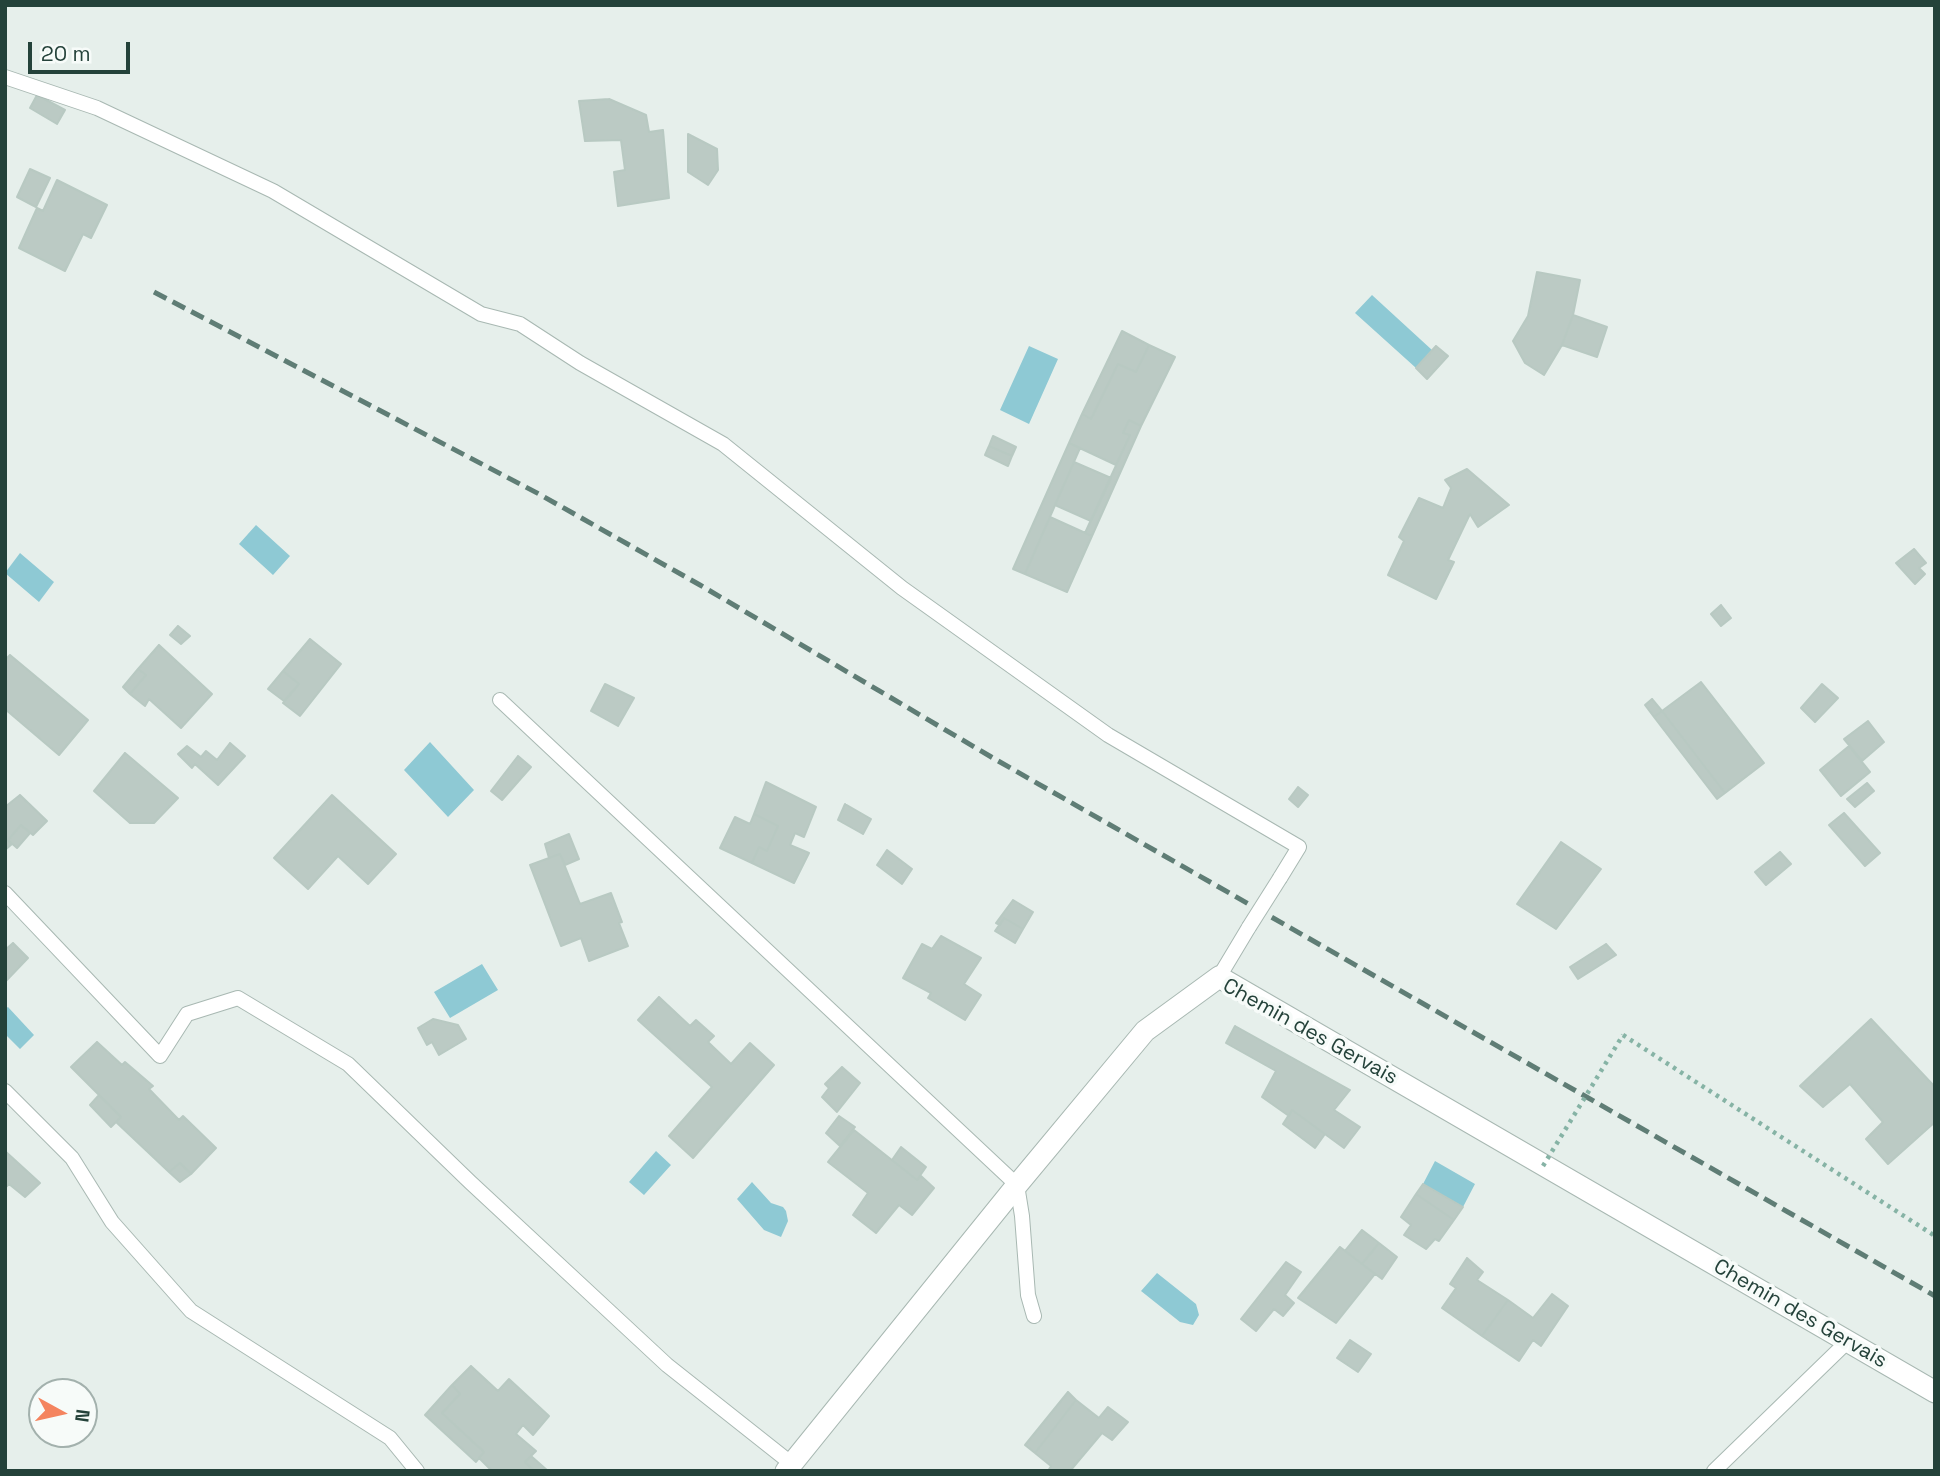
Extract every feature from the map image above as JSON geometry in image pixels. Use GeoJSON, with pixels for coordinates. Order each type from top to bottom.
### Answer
{"type":"FeatureCollection","features":[{"type":"Feature","properties":{"kind":"street","name":"Chemin des Gervais"},"geometry":{"type":"LineString","coordinates":[[789,1467],[1145,1031],[1219,977],[1935,1392]]}},
{"type":"Feature","properties":{"kind":"lane"},"geometry":{"type":"LineString","coordinates":[[5,77],[97,108],[273,191],[481,314],[520,324],[591,369],[723,444],[902,588],[1108,736],[1299,846],[1219,977]]}},
{"type":"Feature","properties":{"kind":"lane"},"geometry":{"type":"LineString","coordinates":[[500,701],[1017,1185],[1028,1295],[1034,1316]]}},
{"type":"Feature","properties":{"kind":"lane"},"geometry":{"type":"LineString","coordinates":[[5,893],[160,1056],[187,1014],[238,998],[348,1064],[667,1365],[789,1467]]}},
{"type":"Feature","properties":{"kind":"lane"},"geometry":{"type":"LineString","coordinates":[[5,1091],[72,1158],[112,1222],[191,1311],[390,1438],[417,1471]]}},
{"type":"Feature","properties":{"kind":"lane"},"geometry":{"type":"LineString","coordinates":[[1714,1471],[1848,1341]]}},
{"type":"Feature","properties":{"kind":"path"},"geometry":{"type":"LineString","coordinates":[[1543,1166],[1623,1035],[1935,1236]]}},
{"type":"Feature","properties":{"kind":"water"},"geometry":{"type":"Polygon","coordinates":[[[1372,295],[1432,350],[1416,368],[1355,313],[1372,295]]]}},
{"type":"Feature","properties":{"kind":"water"},"geometry":{"type":"Polygon","coordinates":[[[1029,346],[1058,359],[1029,424],[1000,410],[1029,346]]]}},
{"type":"Feature","properties":{"kind":"water"},"geometry":{"type":"Polygon","coordinates":[[[256,525],[290,556],[273,575],[239,544],[256,525]]]}},
{"type":"Feature","properties":{"kind":"water"},"geometry":{"type":"Polygon","coordinates":[[[20,553],[54,582],[39,602],[5,573],[20,553]]]}},
{"type":"Feature","properties":{"kind":"water"},"geometry":{"type":"Polygon","coordinates":[[[430,742],[474,790],[448,817],[404,770],[430,742]]]}},
{"type":"Feature","properties":{"kind":"water"},"geometry":{"type":"Polygon","coordinates":[[[482,964],[498,990],[450,1018],[434,992],[482,964]]]}},
{"type":"Feature","properties":{"kind":"water"},"geometry":{"type":"Polygon","coordinates":[[[8,1007],[34,1035],[20,1049],[5,1034],[5,1009],[8,1007]]]}},
{"type":"Feature","properties":{"kind":"water"},"geometry":{"type":"Polygon","coordinates":[[[656,1151],[671,1165],[644,1195],[629,1182],[656,1151]]]}},
{"type":"Feature","properties":{"kind":"water"},"geometry":{"type":"Polygon","coordinates":[[[1435,1161],[1475,1184],[1463,1207],[1423,1184],[1435,1161]]]}},
{"type":"Feature","properties":{"kind":"water"},"geometry":{"type":"Polygon","coordinates":[[[752,1182],[771,1203],[783,1207],[786,1211],[788,1221],[781,1237],[764,1230],[737,1199],[752,1182]]]}},
{"type":"Feature","properties":{"kind":"water"},"geometry":{"type":"Polygon","coordinates":[[[1157,1273],[1196,1304],[1199,1315],[1193,1325],[1180,1322],[1141,1291],[1157,1273]]]}},
{"type":"Feature","properties":{"kind":"building"},"geometry":{"type":"Polygon","coordinates":[[[37,95],[65,110],[57,124],[30,108],[37,95]]]}},
{"type":"Feature","properties":{"kind":"building"},"geometry":{"type":"Polygon","coordinates":[[[609,99],[646,115],[649,132],[663,130],[669,198],[618,206],[614,172],[625,170],[621,140],[585,141],[579,101],[609,99]]]}},
{"type":"Feature","properties":{"kind":"building"},"geometry":{"type":"Polygon","coordinates":[[[688,134],[717,149],[718,170],[708,185],[688,172],[688,134]]]}},
{"type":"Feature","properties":{"kind":"building"},"geometry":{"type":"Polygon","coordinates":[[[30,169],[50,178],[36,207],[17,197],[30,169]]]}},
{"type":"Feature","properties":{"kind":"building"},"geometry":{"type":"Polygon","coordinates":[[[57,180],[107,205],[91,238],[83,234],[65,271],[19,248],[37,208],[43,211],[57,180]]]}},
{"type":"Feature","properties":{"kind":"building"},"geometry":{"type":"Polygon","coordinates":[[[1537,272],[1580,280],[1573,315],[1562,345],[1544,375],[1525,363],[1513,341],[1528,316],[1537,272]]]}},
{"type":"Feature","properties":{"kind":"building"},"geometry":{"type":"Polygon","coordinates":[[[1573,315],[1607,327],[1597,357],[1562,345],[1573,315]]]}},
{"type":"Feature","properties":{"kind":"building"},"geometry":{"type":"Polygon","coordinates":[[[1122,331],[1149,345],[1136,372],[1118,364],[1091,419],[1082,414],[1122,331]]]}},
{"type":"Feature","properties":{"kind":"building"},"geometry":{"type":"Polygon","coordinates":[[[1149,345],[1175,357],[1141,426],[1129,420],[1123,433],[1130,435],[1116,465],[1069,443],[1082,414],[1091,419],[1118,364],[1136,372],[1149,345]]]}},
{"type":"Feature","properties":{"kind":"building"},"geometry":{"type":"Polygon","coordinates":[[[1436,346],[1448,356],[1427,379],[1416,368],[1436,346]]]}},
{"type":"Feature","properties":{"kind":"building"},"geometry":{"type":"Polygon","coordinates":[[[1129,420],[1141,426],[1092,536],[1085,533],[1130,435],[1123,433],[1129,420]]]}},
{"type":"Feature","properties":{"kind":"building"},"geometry":{"type":"Polygon","coordinates":[[[993,436],[1016,447],[1012,456],[989,446],[993,436]]]}},
{"type":"Feature","properties":{"kind":"building"},"geometry":{"type":"Polygon","coordinates":[[[1069,443],[1080,448],[1025,574],[1013,569],[1069,443]]]}},
{"type":"Feature","properties":{"kind":"building"},"geometry":{"type":"Polygon","coordinates":[[[989,446],[1012,456],[1008,466],[985,455],[989,446]]]}},
{"type":"Feature","properties":{"kind":"building"},"geometry":{"type":"Polygon","coordinates":[[[1074,462],[1111,478],[1091,521],[1055,505],[1074,462]]]}},
{"type":"Feature","properties":{"kind":"building"},"geometry":{"type":"Polygon","coordinates":[[[1467,469],[1509,505],[1478,527],[1470,514],[1448,560],[1454,562],[1436,599],[1388,575],[1404,541],[1399,537],[1419,498],[1443,508],[1451,488],[1445,480],[1467,469]]]}},
{"type":"Feature","properties":{"kind":"building"},"geometry":{"type":"Polygon","coordinates":[[[1050,517],[1092,536],[1067,592],[1025,574],[1050,517]]]}},
{"type":"Feature","properties":{"kind":"building"},"geometry":{"type":"Polygon","coordinates":[[[1914,549],[1926,563],[1919,568],[1925,574],[1915,584],[1896,563],[1914,549]]]}},
{"type":"Feature","properties":{"kind":"building"},"geometry":{"type":"Polygon","coordinates":[[[1721,605],[1731,618],[1721,626],[1711,614],[1721,605]]]}},
{"type":"Feature","properties":{"kind":"building"},"geometry":{"type":"Polygon","coordinates":[[[178,626],[190,636],[181,644],[170,635],[178,626]]]}},
{"type":"Feature","properties":{"kind":"building"},"geometry":{"type":"Polygon","coordinates":[[[310,639],[341,664],[300,716],[283,703],[299,684],[283,671],[310,639]]]}},
{"type":"Feature","properties":{"kind":"building"},"geometry":{"type":"Polygon","coordinates":[[[159,645],[212,694],[181,728],[149,699],[145,706],[130,694],[146,675],[138,669],[159,645]]]}},
{"type":"Feature","properties":{"kind":"building"},"geometry":{"type":"Polygon","coordinates":[[[10,655],[88,720],[59,755],[5,709],[5,660],[10,655]]]}},
{"type":"Feature","properties":{"kind":"building"},"geometry":{"type":"Polygon","coordinates":[[[138,669],[146,675],[130,694],[123,687],[138,669]]]}},
{"type":"Feature","properties":{"kind":"building"},"geometry":{"type":"Polygon","coordinates":[[[283,671],[299,684],[284,701],[268,689],[283,671]]]}},
{"type":"Feature","properties":{"kind":"building"},"geometry":{"type":"Polygon","coordinates":[[[1701,682],[1764,763],[1725,793],[1662,711],[1701,682]]]}},
{"type":"Feature","properties":{"kind":"building"},"geometry":{"type":"Polygon","coordinates":[[[605,684],[634,698],[618,726],[591,711],[605,684]]]}},
{"type":"Feature","properties":{"kind":"building"},"geometry":{"type":"Polygon","coordinates":[[[1822,684],[1838,698],[1815,722],[1801,708],[1822,684]]]}},
{"type":"Feature","properties":{"kind":"building"},"geometry":{"type":"Polygon","coordinates":[[[1652,699],[1662,711],[1654,717],[1645,705],[1652,699]]]}},
{"type":"Feature","properties":{"kind":"building"},"geometry":{"type":"Polygon","coordinates":[[[1662,711],[1725,793],[1717,799],[1654,717],[1662,711]]]}},
{"type":"Feature","properties":{"kind":"building"},"geometry":{"type":"Polygon","coordinates":[[[1868,721],[1884,742],[1862,761],[1844,739],[1868,721]]]}},
{"type":"Feature","properties":{"kind":"building"},"geometry":{"type":"Polygon","coordinates":[[[230,743],[245,756],[218,785],[195,764],[192,768],[178,754],[187,746],[201,757],[206,751],[217,760],[230,743]]]}},
{"type":"Feature","properties":{"kind":"building"},"geometry":{"type":"Polygon","coordinates":[[[1849,746],[1870,772],[1841,796],[1820,770],[1849,746]]]}},
{"type":"Feature","properties":{"kind":"building"},"geometry":{"type":"Polygon","coordinates":[[[125,753],[178,798],[154,823],[130,823],[94,791],[125,753]]]}},
{"type":"Feature","properties":{"kind":"building"},"geometry":{"type":"Polygon","coordinates":[[[518,756],[531,767],[502,800],[491,791],[518,756]]]}},
{"type":"Feature","properties":{"kind":"building"},"geometry":{"type":"Polygon","coordinates":[[[766,782],[816,807],[804,837],[795,833],[790,845],[809,853],[794,883],[752,863],[759,847],[767,851],[778,826],[754,814],[766,782]]]}},
{"type":"Feature","properties":{"kind":"building"},"geometry":{"type":"Polygon","coordinates":[[[1867,783],[1874,791],[1855,807],[1847,799],[1867,783]]]}},
{"type":"Feature","properties":{"kind":"building"},"geometry":{"type":"Polygon","coordinates":[[[1298,787],[1308,795],[1298,807],[1289,799],[1298,787]]]}},
{"type":"Feature","properties":{"kind":"building"},"geometry":{"type":"Polygon","coordinates":[[[20,795],[47,821],[33,835],[21,825],[8,840],[12,844],[5,850],[5,807],[20,795]]]}},
{"type":"Feature","properties":{"kind":"building"},"geometry":{"type":"Polygon","coordinates":[[[332,795],[396,854],[368,884],[338,856],[308,889],[274,858],[332,795]]]}},
{"type":"Feature","properties":{"kind":"building"},"geometry":{"type":"Polygon","coordinates":[[[845,804],[871,819],[863,834],[838,820],[845,804]]]}},
{"type":"Feature","properties":{"kind":"building"},"geometry":{"type":"Polygon","coordinates":[[[1844,813],[1880,853],[1865,866],[1829,825],[1844,813]]]}},
{"type":"Feature","properties":{"kind":"building"},"geometry":{"type":"Polygon","coordinates":[[[754,814],[778,826],[767,851],[759,847],[752,863],[720,848],[735,817],[750,824],[754,814]]]}},
{"type":"Feature","properties":{"kind":"building"},"geometry":{"type":"Polygon","coordinates":[[[21,825],[30,833],[17,848],[8,840],[21,825]]]}},
{"type":"Feature","properties":{"kind":"building"},"geometry":{"type":"Polygon","coordinates":[[[569,834],[579,859],[565,865],[560,854],[549,858],[545,844],[569,834]]]}},
{"type":"Feature","properties":{"kind":"building"},"geometry":{"type":"Polygon","coordinates":[[[1561,842],[1601,869],[1556,929],[1517,904],[1561,842]]]}},
{"type":"Feature","properties":{"kind":"building"},"geometry":{"type":"Polygon","coordinates":[[[887,850],[912,869],[902,884],[877,865],[887,850]]]}},
{"type":"Feature","properties":{"kind":"building"},"geometry":{"type":"Polygon","coordinates":[[[1780,852],[1791,864],[1766,885],[1755,872],[1780,852]]]}},
{"type":"Feature","properties":{"kind":"building"},"geometry":{"type":"Polygon","coordinates":[[[560,854],[580,904],[611,893],[628,946],[589,961],[581,938],[561,946],[530,865],[560,854]]]}},
{"type":"Feature","properties":{"kind":"building"},"geometry":{"type":"Polygon","coordinates":[[[1013,900],[1033,912],[1023,929],[1004,918],[1000,925],[996,923],[1013,900]]]}},
{"type":"Feature","properties":{"kind":"building"},"geometry":{"type":"Polygon","coordinates":[[[1004,918],[1023,929],[1015,943],[995,931],[1004,918]]]}},
{"type":"Feature","properties":{"kind":"building"},"geometry":{"type":"Polygon","coordinates":[[[941,936],[981,958],[964,984],[981,995],[965,1020],[928,998],[931,993],[903,978],[922,944],[932,949],[941,936]]]}},
{"type":"Feature","properties":{"kind":"building"},"geometry":{"type":"Polygon","coordinates":[[[13,943],[28,958],[5,982],[5,950],[13,943]]]}},
{"type":"Feature","properties":{"kind":"building"},"geometry":{"type":"Polygon","coordinates":[[[1606,944],[1616,955],[1578,979],[1570,967],[1606,944]]]}},
{"type":"Feature","properties":{"kind":"building"},"geometry":{"type":"Polygon","coordinates":[[[659,997],[690,1026],[696,1020],[714,1036],[708,1042],[731,1064],[750,1043],[774,1065],[693,1158],[669,1136],[712,1087],[638,1020],[659,997]]]}},
{"type":"Feature","properties":{"kind":"building"},"geometry":{"type":"Polygon","coordinates":[[[433,1019],[458,1025],[466,1039],[439,1055],[432,1042],[427,1045],[418,1028],[433,1019]]]}},
{"type":"Feature","properties":{"kind":"building"},"geometry":{"type":"Polygon","coordinates":[[[1871,1019],[1935,1087],[1935,1122],[1888,1164],[1866,1139],[1883,1122],[1850,1084],[1823,1107],[1800,1086],[1871,1019]]]}},
{"type":"Feature","properties":{"kind":"building"},"geometry":{"type":"Polygon","coordinates":[[[1235,1026],[1350,1090],[1334,1110],[1360,1127],[1344,1148],[1292,1110],[1289,1116],[1262,1097],[1276,1071],[1226,1043],[1235,1026]]]}},
{"type":"Feature","properties":{"kind":"building"},"geometry":{"type":"Polygon","coordinates":[[[97,1042],[122,1065],[125,1062],[153,1086],[149,1089],[179,1120],[183,1116],[216,1148],[191,1174],[180,1163],[169,1172],[116,1122],[121,1117],[71,1067],[97,1042]]]}},
{"type":"Feature","properties":{"kind":"building"},"geometry":{"type":"Polygon","coordinates":[[[842,1067],[860,1083],[837,1112],[822,1097],[829,1088],[825,1084],[842,1067]]]}},
{"type":"Feature","properties":{"kind":"building"},"geometry":{"type":"Polygon","coordinates":[[[99,1095],[121,1117],[111,1127],[90,1105],[99,1095]]]}},
{"type":"Feature","properties":{"kind":"building"},"geometry":{"type":"Polygon","coordinates":[[[1292,1110],[1325,1134],[1315,1148],[1283,1124],[1292,1110]]]}},
{"type":"Feature","properties":{"kind":"building"},"geometry":{"type":"Polygon","coordinates":[[[839,1116],[855,1127],[840,1146],[826,1133],[839,1116]]]}},
{"type":"Feature","properties":{"kind":"building"},"geometry":{"type":"Polygon","coordinates":[[[854,1130],[917,1180],[921,1176],[934,1188],[912,1215],[899,1205],[876,1233],[853,1215],[868,1193],[828,1162],[854,1130]]]}},
{"type":"Feature","properties":{"kind":"building"},"geometry":{"type":"Polygon","coordinates":[[[901,1147],[926,1167],[917,1180],[892,1160],[901,1147]]]}},
{"type":"Feature","properties":{"kind":"building"},"geometry":{"type":"Polygon","coordinates":[[[5,1151],[40,1183],[25,1197],[9,1184],[5,1188],[5,1151]]]}},
{"type":"Feature","properties":{"kind":"building"},"geometry":{"type":"Polygon","coordinates":[[[180,1163],[191,1174],[180,1182],[169,1172],[180,1163]]]}},
{"type":"Feature","properties":{"kind":"building"},"geometry":{"type":"Polygon","coordinates":[[[1423,1184],[1463,1207],[1454,1220],[1416,1194],[1423,1184]]]}},
{"type":"Feature","properties":{"kind":"building"},"geometry":{"type":"Polygon","coordinates":[[[1416,1194],[1454,1220],[1439,1241],[1435,1239],[1426,1249],[1404,1235],[1411,1225],[1401,1217],[1416,1194]]]}},
{"type":"Feature","properties":{"kind":"building"},"geometry":{"type":"Polygon","coordinates":[[[1362,1230],[1379,1243],[1362,1264],[1345,1251],[1362,1230]]]}},
{"type":"Feature","properties":{"kind":"building"},"geometry":{"type":"Polygon","coordinates":[[[1379,1243],[1397,1257],[1382,1279],[1362,1264],[1379,1243]]]}},
{"type":"Feature","properties":{"kind":"building"},"geometry":{"type":"Polygon","coordinates":[[[1340,1247],[1375,1274],[1336,1323],[1298,1298],[1340,1247]]]}},
{"type":"Feature","properties":{"kind":"building"},"geometry":{"type":"Polygon","coordinates":[[[1467,1258],[1483,1272],[1477,1280],[1508,1300],[1482,1336],[1442,1308],[1456,1288],[1450,1284],[1467,1258]]]}},
{"type":"Feature","properties":{"kind":"building"},"geometry":{"type":"Polygon","coordinates":[[[1286,1262],[1301,1272],[1285,1295],[1294,1303],[1283,1316],[1274,1309],[1256,1331],[1241,1319],[1286,1262]]]}},
{"type":"Feature","properties":{"kind":"building"},"geometry":{"type":"Polygon","coordinates":[[[1552,1294],[1568,1306],[1541,1346],[1533,1340],[1519,1361],[1482,1336],[1508,1300],[1533,1318],[1552,1294]]]}},
{"type":"Feature","properties":{"kind":"building"},"geometry":{"type":"Polygon","coordinates":[[[1350,1340],[1371,1354],[1358,1372],[1337,1358],[1350,1340]]]}},
{"type":"Feature","properties":{"kind":"building"},"geometry":{"type":"Polygon","coordinates":[[[471,1366],[498,1391],[509,1379],[549,1416],[533,1435],[523,1425],[516,1434],[536,1451],[525,1462],[534,1471],[492,1471],[479,1458],[484,1452],[442,1413],[460,1394],[452,1385],[471,1366]]]}},
{"type":"Feature","properties":{"kind":"building"},"geometry":{"type":"Polygon","coordinates":[[[452,1385],[460,1394],[442,1413],[484,1452],[476,1462],[425,1415],[452,1385]]]}},
{"type":"Feature","properties":{"kind":"building"},"geometry":{"type":"Polygon","coordinates":[[[1068,1392],[1076,1400],[1035,1453],[1025,1445],[1068,1392]]]}},
{"type":"Feature","properties":{"kind":"building"},"geometry":{"type":"Polygon","coordinates":[[[1076,1400],[1099,1418],[1108,1407],[1128,1422],[1112,1440],[1102,1433],[1070,1471],[1048,1471],[1051,1466],[1035,1453],[1076,1400]]]}},
{"type":"Feature","properties":{"kind":"building"},"geometry":{"type":"Polygon","coordinates":[[[531,1456],[548,1471],[534,1471],[525,1462],[531,1456]]]}},
{"type":"Feature","properties":{"kind":"railway"},"geometry":{"type":"LineString","coordinates":[[154,292],[539,494],[700,585],[993,758],[1935,1296]]}}]}
